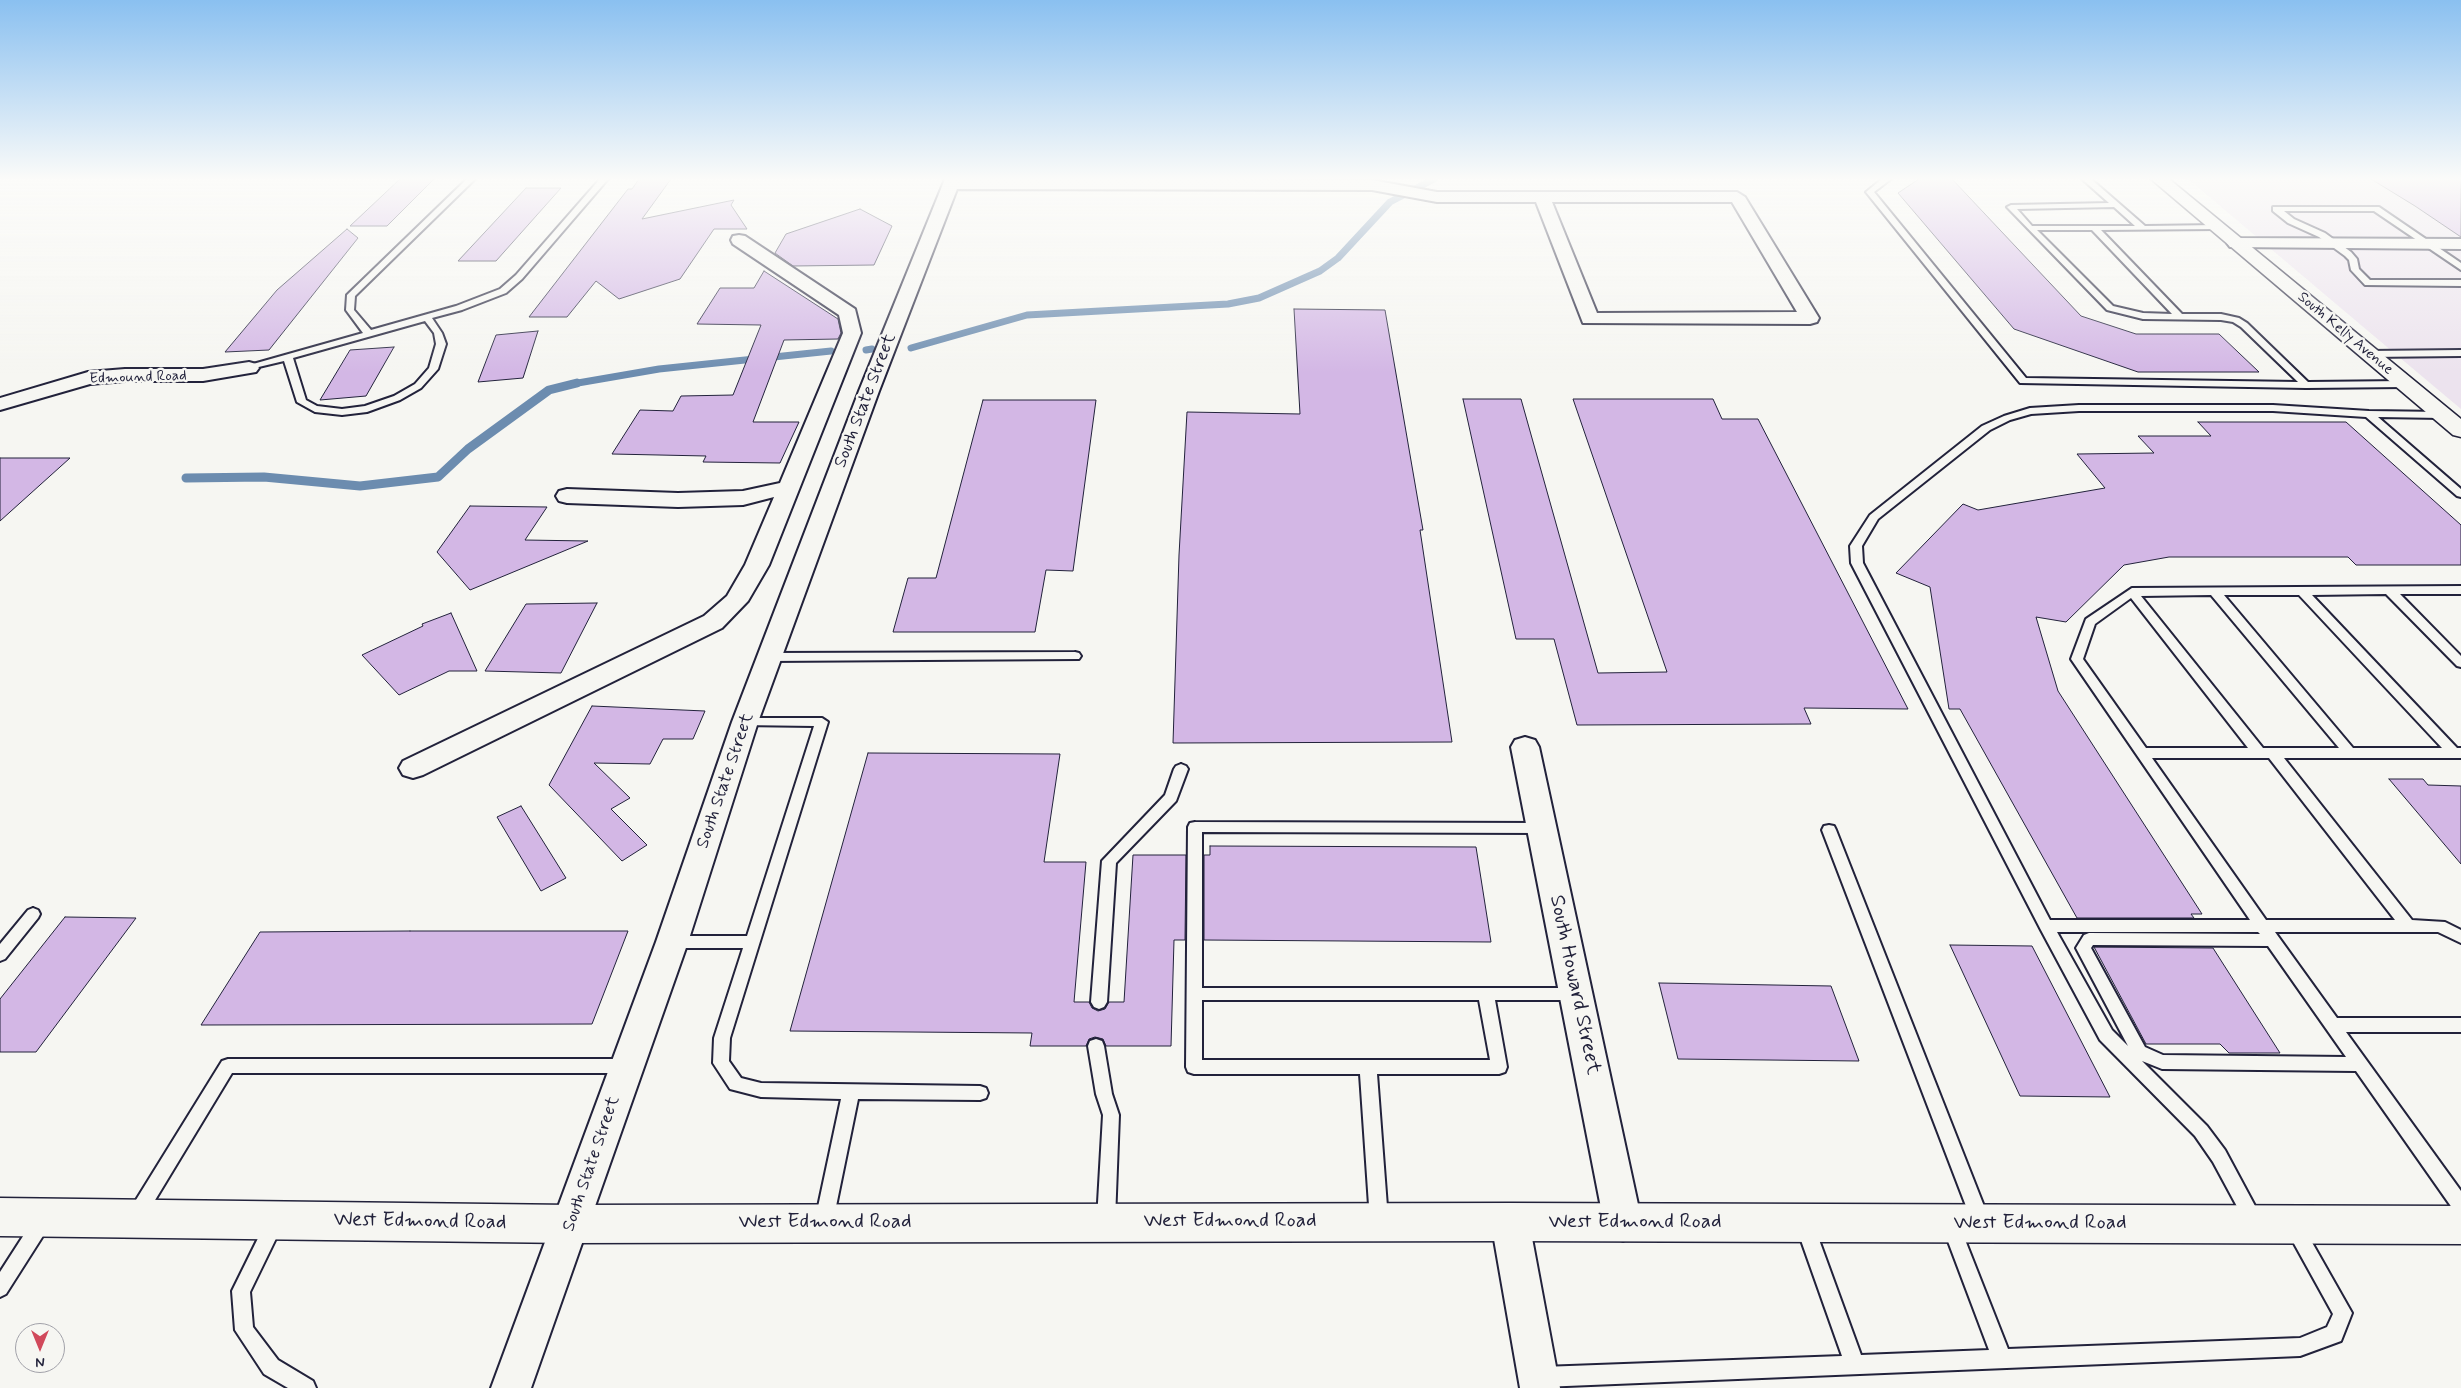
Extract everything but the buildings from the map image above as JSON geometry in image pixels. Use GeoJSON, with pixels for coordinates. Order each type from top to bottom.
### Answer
{"type":"FeatureCollection","features":[{"type":"Feature","properties":{"kind":"main road","name":"South Kelly Avenue"},"geometry":{"type":"LineString","coordinates":[[2237,244],[2461,430]]}},
{"type":"Feature","properties":{"kind":"main road","name":"West Edmond Road"},"geometry":{"type":"LineString","coordinates":[[0,1217],[571,1224],[1106,1222],[2461,1224]]}},
{"type":"Feature","properties":{"kind":"street"},"geometry":{"type":"LineString","coordinates":[[413,768],[713,622],[736,601],[757,565],[852,333],[848,313],[745,244]]}},
{"type":"Feature","properties":{"kind":"street","name":"South State Street"},"geometry":{"type":"LineString","coordinates":[[512,1388],[672,942],[745,722],[869,391],[927,244]]}},
{"type":"Feature","properties":{"kind":"street"},"geometry":{"type":"LineString","coordinates":[[1560,244],[1590,319],[1810,318],[1765,244]]}},
{"type":"Feature","properties":{"kind":"street"},"geometry":{"type":"LineString","coordinates":[[2313,244],[2461,244]]}},
{"type":"Feature","properties":{"kind":"street","name":"Edmound Road"},"geometry":{"type":"LineString","coordinates":[[0,404],[88,378],[126,375],[202,375],[249,368]]}},
{"type":"Feature","properties":{"kind":"street"},"geometry":{"type":"LineString","coordinates":[[827,394],[869,391]]}},
{"type":"Feature","properties":{"kind":"street"},"geometry":{"type":"LineString","coordinates":[[567,496],[678,500],[743,498],[789,487]]}},
{"type":"Feature","properties":{"kind":"street","name":"South Howard Street"},"geometry":{"type":"LineString","coordinates":[[1525,747],[1623,1223]]}},
{"type":"Feature","properties":{"kind":"street"},"geometry":{"type":"LineString","coordinates":[[1510,1222],[1539,1383]]}},
{"type":"Feature","properties":{"kind":"lane"},"geometry":{"type":"LineString","coordinates":[[368,333],[350,310],[351,296],[404,244]]}},
{"type":"Feature","properties":{"kind":"lane"},"geometry":{"type":"LineString","coordinates":[[249,368],[478,302],[503,291],[520,277],[548,244]]}},
{"type":"Feature","properties":{"kind":"lane"},"geometry":{"type":"LineString","coordinates":[[1912,244],[2023,381],[2306,385],[2405,384]]}},
{"type":"Feature","properties":{"kind":"lane"},"geometry":{"type":"LineString","coordinates":[[2046,244],[2110,308],[2143,316],[2181,318],[2221,317],[2236,320],[2244,325],[2306,385]]}},
{"type":"Feature","properties":{"kind":"lane"},"geometry":{"type":"LineString","coordinates":[[2109,244],[2181,318]]}},
{"type":"Feature","properties":{"kind":"lane"},"geometry":{"type":"LineString","coordinates":[[2335,244],[2353,259],[2355,270],[2368,283],[2461,283]]}},
{"type":"Feature","properties":{"kind":"lane"},"geometry":{"type":"LineString","coordinates":[[2427,244],[2461,268]]}},
{"type":"Feature","properties":{"kind":"lane"},"geometry":{"type":"LineString","coordinates":[[288,358],[302,402],[316,409],[342,412],[367,409],[397,398],[418,386],[433,369],[441,344],[438,333],[426,316]]}},
{"type":"Feature","properties":{"kind":"lane"},"geometry":{"type":"LineString","coordinates":[[2369,354],[2461,353]]}},
{"type":"Feature","properties":{"kind":"lane"},"geometry":{"type":"LineString","coordinates":[[2256,1224],[2219,1156],[2201,1131],[2106,1035],[2046,926],[1858,562],[1856,546],[1874,516],[1986,428],[2007,418],[2030,411],[2079,408],[2273,408],[2369,414],[2442,414]]}},
{"type":"Feature","properties":{"kind":"lane"},"geometry":{"type":"LineString","coordinates":[[2369,414],[2461,494]]}},
{"type":"Feature","properties":{"kind":"lane"},"geometry":{"type":"LineString","coordinates":[[2461,590],[2214,590],[2132,592],[2090,622],[2077,658],[2461,1206]]}},
{"type":"Feature","properties":{"kind":"lane"},"geometry":{"type":"LineString","coordinates":[[2214,590],[2350,753]]}},
{"type":"Feature","properties":{"kind":"lane"},"geometry":{"type":"LineString","coordinates":[[2389,590],[2461,663]]}},
{"type":"Feature","properties":{"kind":"lane"},"geometry":{"type":"LineString","coordinates":[[2302,591],[2458,753]]}},
{"type":"Feature","properties":{"kind":"lane"},"geometry":{"type":"LineString","coordinates":[[2132,592],[2408,926]]}},
{"type":"Feature","properties":{"kind":"lane"},"geometry":{"type":"LineString","coordinates":[[769,658],[1075,656]]}},
{"type":"Feature","properties":{"kind":"lane"},"geometry":{"type":"LineString","coordinates":[[745,722],[822,722],[722,1038],[721,1063],[736,1084],[761,1090],[980,1093]]}},
{"type":"Feature","properties":{"kind":"lane"},"geometry":{"type":"LineString","coordinates":[[2142,753],[2458,753]]}},
{"type":"Feature","properties":{"kind":"lane"},"geometry":{"type":"LineString","coordinates":[[1099,1002],[1109,861],[1171,797],[1181,769]]}},
{"type":"Feature","properties":{"kind":"lane"},"geometry":{"type":"LineString","coordinates":[[1486,994],[1498,1068],[1194,1068],[1195,827],[1542,828]]}},
{"type":"Feature","properties":{"kind":"lane"},"geometry":{"type":"LineString","coordinates":[[1830,830],[1966,1224],[2002,1359]]}},
{"type":"Feature","properties":{"kind":"lane"},"geometry":{"type":"LineString","coordinates":[[0,955],[33,914]]}},
{"type":"Feature","properties":{"kind":"lane"},"geometry":{"type":"LineString","coordinates":[[2046,926],[2268,933]]}},
{"type":"Feature","properties":{"kind":"lane"},"geometry":{"type":"LineString","coordinates":[[2362,1064],[2162,1062],[2139,1052],[2082,948],[2090,939],[2408,926],[2440,926],[2461,937]]}},
{"type":"Feature","properties":{"kind":"lane"},"geometry":{"type":"LineString","coordinates":[[672,942],[753,942]]}},
{"type":"Feature","properties":{"kind":"lane"},"geometry":{"type":"LineString","coordinates":[[1194,994],[1576,994]]}},
{"type":"Feature","properties":{"kind":"lane"},"geometry":{"type":"LineString","coordinates":[[2334,1026],[2461,1026]]}},
{"type":"Feature","properties":{"kind":"lane"},"geometry":{"type":"LineString","coordinates":[[1096,1046],[1104,1094],[1110,1115],[1106,1222]]}},
{"type":"Feature","properties":{"kind":"lane"},"geometry":{"type":"LineString","coordinates":[[134,1219],[228,1066],[626,1066]]}},
{"type":"Feature","properties":{"kind":"lane"},"geometry":{"type":"LineString","coordinates":[[1368,1067],[1379,1222]]}},
{"type":"Feature","properties":{"kind":"lane"},"geometry":{"type":"LineString","coordinates":[[823,1223],[851,1092]]}},
{"type":"Feature","properties":{"kind":"lane"},"geometry":{"type":"LineString","coordinates":[[0,1288],[44,1218]]}},
{"type":"Feature","properties":{"kind":"lane"},"geometry":{"type":"LineString","coordinates":[[276,1220],[241,1291],[244,1330],[271,1367],[306,1388]]}},
{"type":"Feature","properties":{"kind":"lane"},"geometry":{"type":"LineString","coordinates":[[1804,1224],[1855,1365]]}},
{"type":"Feature","properties":{"kind":"lane"},"geometry":{"type":"LineString","coordinates":[[1539,1383],[1855,1365],[2300,1347],[2334,1334],[2343,1313],[2293,1224]]}},
{"type":"Feature","properties":{"kind":"shaded area"},"geometry":{"type":"Polygon","coordinates":[[[2265,244],[2461,244],[2461,409],[2265,244]]]}},
{"type":"Feature","properties":{"kind":"waterway"},"geometry":{"type":"LineString","coordinates":[[911,348],[1027,315],[1228,304],[1259,298],[1320,271],[1338,258],[1351,244]]}},
{"type":"Feature","properties":{"kind":"waterway"},"geometry":{"type":"LineString","coordinates":[[866,350],[872,349]]}},
{"type":"Feature","properties":{"kind":"waterway"},"geometry":{"type":"LineString","coordinates":[[575,383],[659,369],[831,351]]}},
{"type":"Feature","properties":{"kind":"waterway"},"geometry":{"type":"LineString","coordinates":[[186,478],[264,477],[360,486],[438,477],[468,449],[549,390],[575,383]]}}]}
